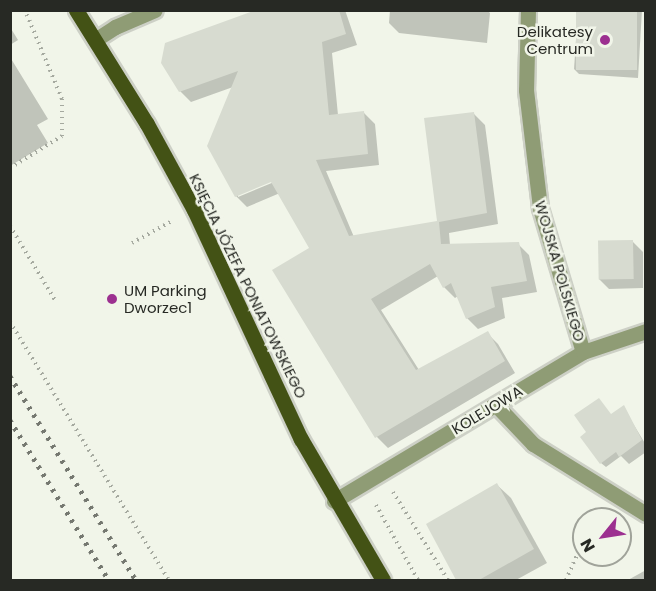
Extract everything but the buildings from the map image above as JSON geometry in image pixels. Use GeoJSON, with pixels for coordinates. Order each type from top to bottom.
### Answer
{"type":"FeatureCollection","features":[{"type":"Feature","properties":{"kind":"main road","name":"KSIĘCIA JÓZEFA PONIATOWSKIEGO"},"geometry":{"type":"LineString","coordinates":[[76,10],[147,124],[194,210],[301,439],[334,501],[383,580]]}},
{"type":"Feature","properties":{"kind":"street"},"geometry":{"type":"LineString","coordinates":[[95,40],[115,27],[155,10]]}},
{"type":"Feature","properties":{"kind":"street","name":"WOJSKA POLSKIEGO"},"geometry":{"type":"LineString","coordinates":[[528,10],[526,90],[540,208],[583,352]]}},
{"type":"Feature","properties":{"kind":"street","name":"KOLEJOWA"},"geometry":{"type":"LineString","coordinates":[[334,501],[583,352],[645,331]]}},
{"type":"Feature","properties":{"kind":"street"},"geometry":{"type":"LineString","coordinates":[[496,405],[533,444],[645,514]]}},
{"type":"Feature","properties":{"kind":"path"},"geometry":{"type":"LineString","coordinates":[[10,168],[62,136],[62,99],[25,10]]}},
{"type":"Feature","properties":{"kind":"path"},"geometry":{"type":"LineString","coordinates":[[132,243],[194,210]]}},
{"type":"Feature","properties":{"kind":"path"},"geometry":{"type":"LineString","coordinates":[[10,226],[55,300]]}},
{"type":"Feature","properties":{"kind":"path"},"geometry":{"type":"LineString","coordinates":[[10,322],[169,580]]}},
{"type":"Feature","properties":{"kind":"path"},"geometry":{"type":"LineString","coordinates":[[418,580],[374,503],[392,491],[448,580]]}},
{"type":"Feature","properties":{"kind":"railway"},"geometry":{"type":"LineString","coordinates":[[10,376],[136,580]]}},
{"type":"Feature","properties":{"kind":"railway"},"geometry":{"type":"LineString","coordinates":[[10,420],[109,580]]}},
{"type":"Feature","properties":{"kind":"place","name":"Delikatesy Centrum"},"geometry":{"type":"Point","coordinates":[605,40]}},
{"type":"Feature","properties":{"kind":"place","name":"UM Parking Dworzec1"},"geometry":{"type":"Point","coordinates":[112,299]}}]}
